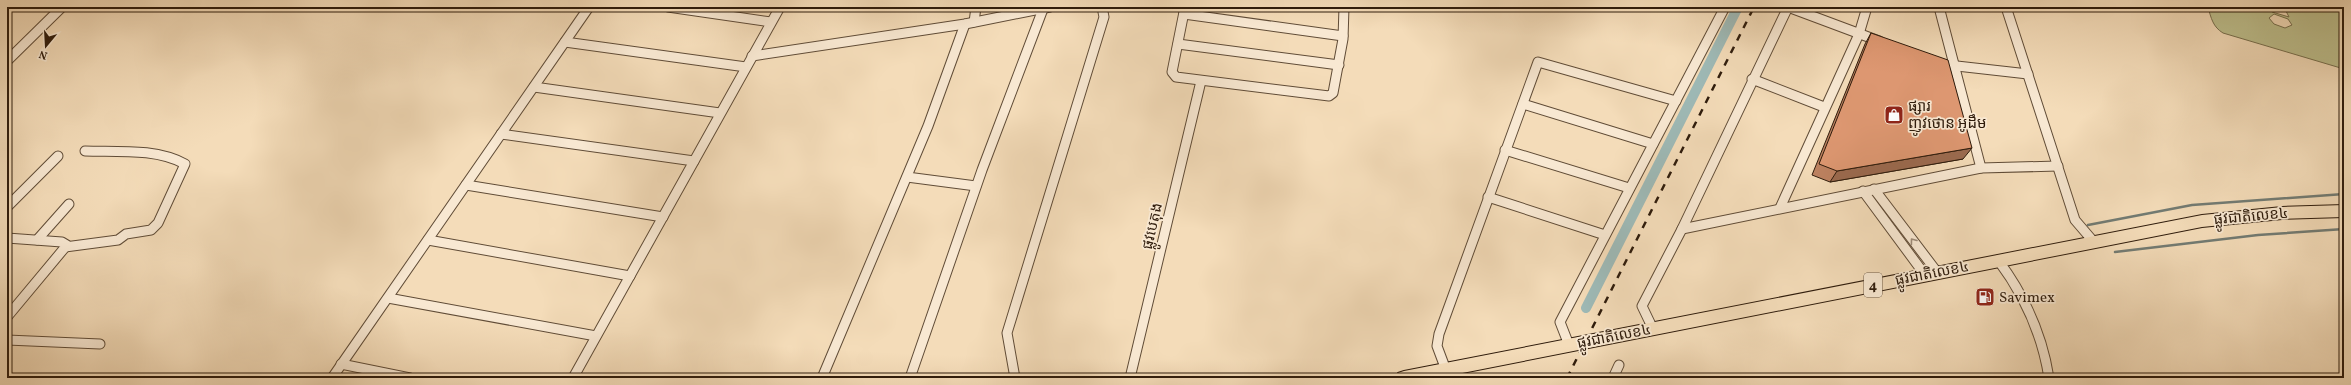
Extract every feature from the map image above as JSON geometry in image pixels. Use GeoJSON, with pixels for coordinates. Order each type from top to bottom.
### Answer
{"type":"FeatureCollection","features":[{"type":"Feature","properties":{"kind":"highway","name":"ផ្លូវជាតិលេខ៤"},"geometry":{"type":"LineString","coordinates":[[1404,378],[2093,241],[2223,218],[2282,213],[2344,211]]}},
{"type":"Feature","properties":{"kind":"street"},"geometry":{"type":"LineString","coordinates":[[7,61],[62,7]]}},
{"type":"Feature","properties":{"kind":"street"},"geometry":{"type":"LineString","coordinates":[[332,378],[589,7]]}},
{"type":"Feature","properties":{"kind":"street"},"geometry":{"type":"LineString","coordinates":[[668,7],[771,22]]}},
{"type":"Feature","properties":{"kind":"street"},"geometry":{"type":"LineString","coordinates":[[573,378],[780,7]]}},
{"type":"Feature","properties":{"kind":"street"},"geometry":{"type":"LineString","coordinates":[[822,378],[907,177],[976,7]]}},
{"type":"Feature","properties":{"kind":"street"},"geometry":{"type":"LineString","coordinates":[[1015,378],[1007,334],[1104,17],[1102,7]]}},
{"type":"Feature","properties":{"kind":"street"},"geometry":{"type":"LineString","coordinates":[[1343,36],[1184,11],[1172,72],[1173,75],[1179,78],[1329,96],[1333,93],[1339,65],[1343,36],[1344,7]]}},
{"type":"Feature","properties":{"kind":"street"},"geometry":{"type":"LineString","coordinates":[[1569,345],[1560,322],[1725,7]]}},
{"type":"Feature","properties":{"kind":"street"},"geometry":{"type":"LineString","coordinates":[[1654,329],[1642,306],[1682,229],[1752,79],[1788,7],[1888,44]]}},
{"type":"Feature","properties":{"kind":"street"},"geometry":{"type":"LineString","coordinates":[[1780,208],[1824,107],[1859,34],[1867,7]]}},
{"type":"Feature","properties":{"kind":"street"},"geometry":{"type":"LineString","coordinates":[[1939,7],[1953,67],[1981,168]]}},
{"type":"Feature","properties":{"kind":"street"},"geometry":{"type":"LineString","coordinates":[[2006,7],[2075,220],[2093,241]]}},
{"type":"Feature","properties":{"kind":"street"},"geometry":{"type":"LineString","coordinates":[[752,56],[970,23],[1047,8]]}},
{"type":"Feature","properties":{"kind":"street"},"geometry":{"type":"LineString","coordinates":[[910,378],[976,186],[1047,8]]}},
{"type":"Feature","properties":{"kind":"street"},"geometry":{"type":"LineString","coordinates":[[565,42],[746,67]]}},
{"type":"Feature","properties":{"kind":"street"},"geometry":{"type":"LineString","coordinates":[[1178,44],[1339,65]]}},
{"type":"Feature","properties":{"kind":"street"},"geometry":{"type":"LineString","coordinates":[[1938,61],[1953,67],[2028,74]]}},
{"type":"Feature","properties":{"kind":"street"},"geometry":{"type":"LineString","coordinates":[[1446,370],[1437,346],[1439,334],[1538,62],[1676,101]]}},
{"type":"Feature","properties":{"kind":"street"},"geometry":{"type":"LineString","coordinates":[[1752,79],[1824,107]]}},
{"type":"Feature","properties":{"kind":"street","name":"ផ្លូវបេតុង"},"geometry":{"type":"LineString","coordinates":[[1130,378],[1200,81]]}},
{"type":"Feature","properties":{"kind":"street"},"geometry":{"type":"LineString","coordinates":[[534,87],[720,113]]}},
{"type":"Feature","properties":{"kind":"street"},"geometry":{"type":"LineString","coordinates":[[1522,104],[1653,144]]}},
{"type":"Feature","properties":{"kind":"street"},"geometry":{"type":"LineString","coordinates":[[501,134],[694,161]]}},
{"type":"Feature","properties":{"kind":"street"},"geometry":{"type":"LineString","coordinates":[[1505,150],[1630,188]]}},
{"type":"Feature","properties":{"kind":"street"},"geometry":{"type":"LineString","coordinates":[[7,317],[65,247],[118,240],[126,234],[151,230],[158,223],[185,164],[175,159],[136,153],[85,151]]}},
{"type":"Feature","properties":{"kind":"street"},"geometry":{"type":"LineString","coordinates":[[7,207],[58,156]]}},
{"type":"Feature","properties":{"kind":"street"},"geometry":{"type":"LineString","coordinates":[[1682,229],[1981,168],[2058,166]]}},
{"type":"Feature","properties":{"kind":"street"},"geometry":{"type":"LineString","coordinates":[[907,177],[976,186]]}},
{"type":"Feature","properties":{"kind":"street"},"geometry":{"type":"LineString","coordinates":[[466,185],[663,217]]}},
{"type":"Feature","properties":{"kind":"street"},"geometry":{"type":"LineString","coordinates":[[1874,189],[1931,274]]}},
{"type":"Feature","properties":{"kind":"street"},"geometry":{"type":"LineString","coordinates":[[1863,191],[1931,274]]}},
{"type":"Feature","properties":{"kind":"street"},"geometry":{"type":"LineString","coordinates":[[1488,197],[1606,235]]}},
{"type":"Feature","properties":{"kind":"street"},"geometry":{"type":"LineString","coordinates":[[37,240],[70,204]]}},
{"type":"Feature","properties":{"kind":"street"},"geometry":{"type":"LineString","coordinates":[[8,238],[66,243],[65,247]]}},
{"type":"Feature","properties":{"kind":"street"},"geometry":{"type":"LineString","coordinates":[[428,240],[630,276]]}},
{"type":"Feature","properties":{"kind":"street"},"geometry":{"type":"LineString","coordinates":[[1998,260],[2017,284],[2029,306],[2047,359],[2049,378]]}},
{"type":"Feature","properties":{"kind":"street"},"geometry":{"type":"LineString","coordinates":[[388,298],[596,336]]}},
{"type":"Feature","properties":{"kind":"street"},"geometry":{"type":"LineString","coordinates":[[7,340],[100,344]]}},
{"type":"Feature","properties":{"kind":"street"},"geometry":{"type":"LineString","coordinates":[[342,364],[410,378]]}},
{"type":"Feature","properties":{"kind":"street"},"geometry":{"type":"LineString","coordinates":[[1613,378],[1619,364]]}},
{"type":"Feature","properties":{"kind":"green space"},"geometry":{"type":"Polygon","coordinates":[[[2208,7],[2277,7],[2272,12],[2289,17],[2284,7],[2328,7],[2344,12],[2344,69],[2223,33],[2215,25],[2208,7]],[[2274,14],[2269,18],[2274,24],[2285,28],[2292,25],[2288,19],[2274,14]]]}},
{"type":"Feature","properties":{"kind":"building","name":"ផ្សារ ញូវថោន អូដឹម"},"geometry":{"type":"Polygon","coordinates":[[[1871,33],[1948,60],[1972,148],[1837,171],[1819,164],[1871,33]]]}},
{"type":"Feature","properties":{"kind":"waterway"},"geometry":{"type":"LineString","coordinates":[[1586,308],[1738,7]]}},
{"type":"Feature","properties":{"kind":"waterway"},"geometry":{"type":"LineString","coordinates":[[2088,225],[2192,205],[2344,194]]}},
{"type":"Feature","properties":{"kind":"waterway"},"geometry":{"type":"LineString","coordinates":[[2115,252],[2258,235],[2344,229]]}},
{"type":"Feature","properties":{"kind":"railway"},"geometry":{"type":"LineString","coordinates":[[1567,378],[1754,7]]}},
{"type":"Feature","properties":{"kind":"place","name":"ផ្សារ ញូវថោន អូដឹម"},"geometry":{"type":"Point","coordinates":[1894,115]}},
{"type":"Feature","properties":{"kind":"place","name":"Savimex"},"geometry":{"type":"Point","coordinates":[1985,297]}}]}
